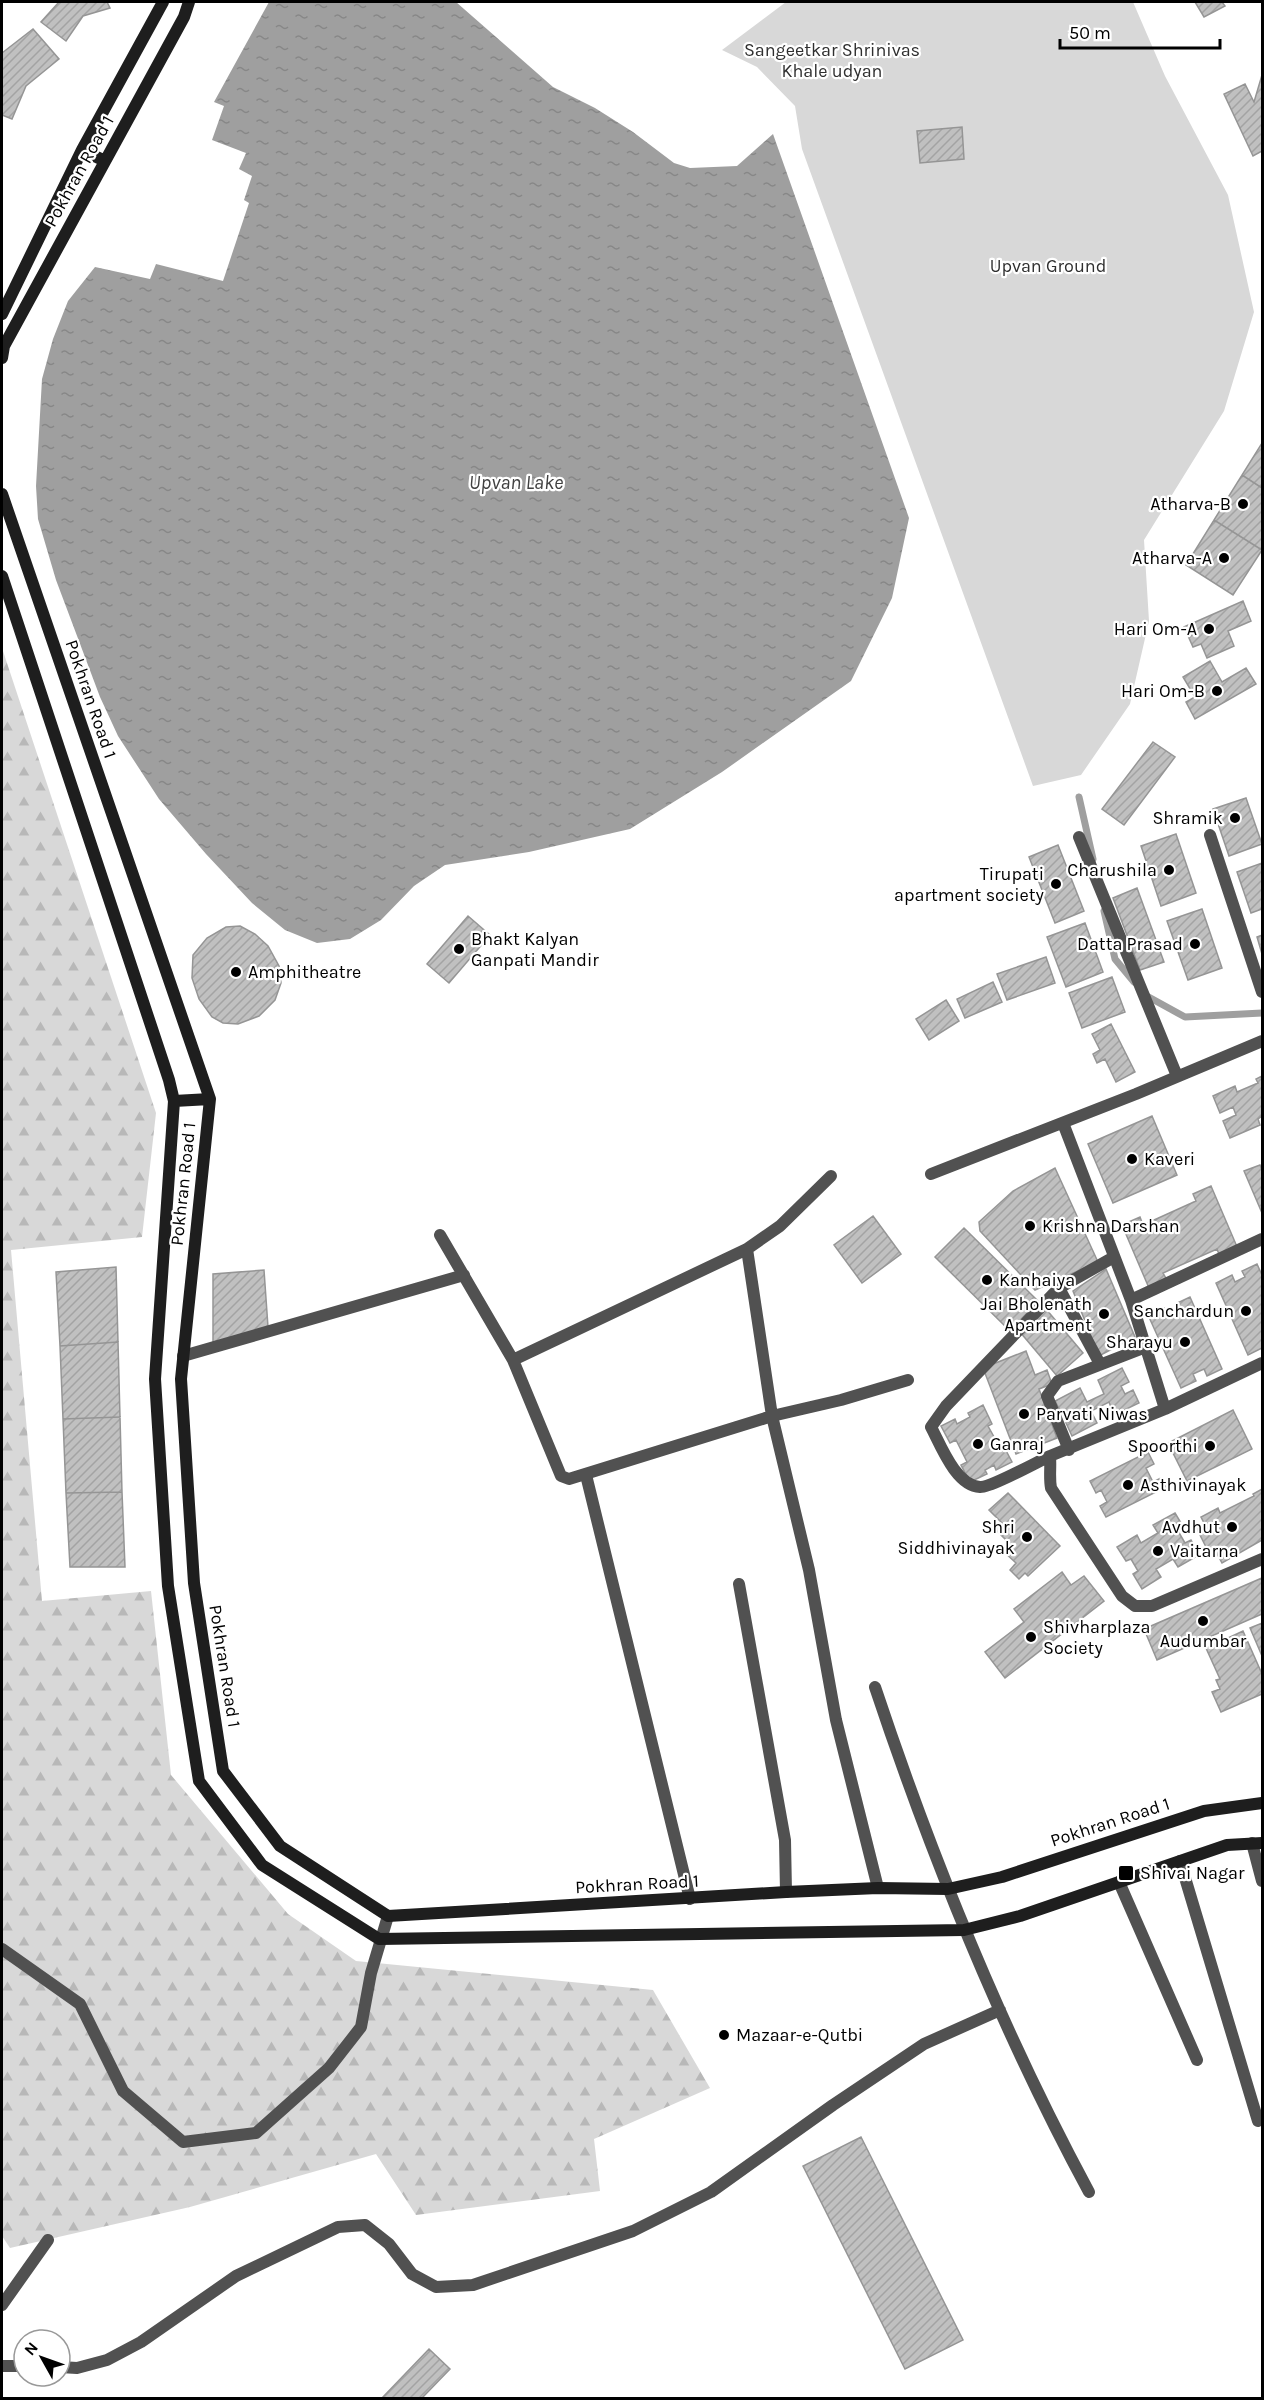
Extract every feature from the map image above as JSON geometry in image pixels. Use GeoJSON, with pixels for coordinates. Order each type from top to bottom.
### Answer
{"type":"FeatureCollection","features":[{"type":"Feature","properties":{"kind":"main road","name":"Pokhran Road 1"},"geometry":{"type":"LineString","coordinates":[[2,314],[82,150],[163,2]]}},
{"type":"Feature","properties":{"kind":"main road","name":"Pokhran Road 1"},"geometry":{"type":"LineString","coordinates":[[2,358],[4,346],[184,17],[189,2]]}},
{"type":"Feature","properties":{"kind":"main road"},"geometry":{"type":"LineString","coordinates":[[82,150],[105,161]]}},
{"type":"Feature","properties":{"kind":"main road","name":"Pokhran Road 1"},"geometry":{"type":"LineString","coordinates":[[2,494],[210,1099],[181,1379],[194,1583],[223,1771],[280,1846],[388,1916],[878,1888],[948,1889],[1002,1877],[1204,1811],[1263,1803]]}},
{"type":"Feature","properties":{"kind":"main road","name":"Pokhran Road 1"},"geometry":{"type":"LineString","coordinates":[[2,576],[174,1101],[155,1379],[168,1586],[199,1781],[262,1865],[380,1939]]}},
{"type":"Feature","properties":{"kind":"main road"},"geometry":{"type":"LineString","coordinates":[[174,1101],[210,1099]]}},
{"type":"Feature","properties":{"kind":"main road"},"geometry":{"type":"LineString","coordinates":[[380,1939],[964,1930],[1020,1916],[1227,1845],[1257,1843]]}},
{"type":"Feature","properties":{"kind":"street"},"geometry":{"type":"LineString","coordinates":[[1210,835],[1263,993]]}},
{"type":"Feature","properties":{"kind":"street"},"geometry":{"type":"LineString","coordinates":[[1079,837],[1177,1076]]}},
{"type":"Feature","properties":{"kind":"street"},"geometry":{"type":"LineString","coordinates":[[931,1174],[1263,1041]]}},
{"type":"Feature","properties":{"kind":"street"},"geometry":{"type":"LineString","coordinates":[[1063,1123],[1131,1300],[1165,1408]]}},
{"type":"Feature","properties":{"kind":"street"},"geometry":{"type":"LineString","coordinates":[[513,1360],[747,1249],[780,1226],[831,1176]]}},
{"type":"Feature","properties":{"kind":"street"},"geometry":{"type":"LineString","coordinates":[[440,1236],[513,1360],[561,1476],[569,1479],[772,1416],[871,1392],[908,1380]]}},
{"type":"Feature","properties":{"kind":"street"},"geometry":{"type":"LineString","coordinates":[[1131,1300],[1263,1239]]}},
{"type":"Feature","properties":{"kind":"street"},"geometry":{"type":"LineString","coordinates":[[747,1249],[772,1416],[809,1570],[836,1720],[878,1888]]}},
{"type":"Feature","properties":{"kind":"street"},"geometry":{"type":"LineString","coordinates":[[1114,1257],[1059,1288],[946,1406],[931,1427],[951,1467],[969,1484],[982,1488],[1263,1363]]}},
{"type":"Feature","properties":{"kind":"street"},"geometry":{"type":"LineString","coordinates":[[183,1356],[464,1275]]}},
{"type":"Feature","properties":{"kind":"street"},"geometry":{"type":"LineString","coordinates":[[1059,1288],[1100,1364]]}},
{"type":"Feature","properties":{"kind":"street"},"geometry":{"type":"LineString","coordinates":[[1069,1450],[1047,1396],[1058,1381],[1146,1347]]}},
{"type":"Feature","properties":{"kind":"street"},"geometry":{"type":"LineString","coordinates":[[1050,1456],[1051,1488],[1122,1596],[1135,1606],[1152,1606],[1263,1559]]}},
{"type":"Feature","properties":{"kind":"street"},"geometry":{"type":"LineString","coordinates":[[586,1475],[690,1899]]}},
{"type":"Feature","properties":{"kind":"street"},"geometry":{"type":"LineString","coordinates":[[738,1584],[785,1840],[786,1893]]}},
{"type":"Feature","properties":{"kind":"street"},"geometry":{"type":"LineString","coordinates":[[875,1687],[909,1791],[964,1930],[1065,2148],[1089,2192]]}},
{"type":"Feature","properties":{"kind":"street"},"geometry":{"type":"LineString","coordinates":[[1257,1843],[1263,1881]]}},
{"type":"Feature","properties":{"kind":"street"},"geometry":{"type":"LineString","coordinates":[[1180,1861],[1258,2121]]}},
{"type":"Feature","properties":{"kind":"street"},"geometry":{"type":"LineString","coordinates":[[1119,1882],[1197,2060]]}},
{"type":"Feature","properties":{"kind":"street"},"geometry":{"type":"LineString","coordinates":[[2,1949],[80,2004],[123,2091],[183,2142],[256,2133],[328,2068],[361,2026],[380,1939],[388,1916]]}},
{"type":"Feature","properties":{"kind":"street"},"geometry":{"type":"LineString","coordinates":[[72,2368],[107,2360],[141,2342],[236,2276],[338,2227],[365,2226],[389,2244],[412,2274],[436,2287],[474,2285],[633,2231],[711,2192],[833,2105],[924,2044],[1000,2010]]}},
{"type":"Feature","properties":{"kind":"street"},"geometry":{"type":"LineString","coordinates":[[2,2305],[48,2240]]}},
{"type":"Feature","properties":{"kind":"green space","name":"Upvan Ground"},"geometry":{"type":"Polygon","coordinates":[[[786,2],[1133,2],[1165,76],[1228,195],[1254,312],[1224,411],[1144,540],[1149,621],[1130,704],[1081,775],[1033,786],[802,149],[795,106],[757,67],[722,50],[786,2]]]}},
{"type":"Feature","properties":{"kind":"green space"},"geometry":{"type":"Polygon","coordinates":[[[2,648],[156,1113],[142,1237],[11,1250],[42,1601],[151,1591],[171,1775],[288,1914],[356,1961],[653,1990],[710,2088],[594,2139],[600,2191],[416,2215],[376,2154],[190,2207],[10,2248],[2,2236],[2,648]]]}},
{"type":"Feature","properties":{"kind":"water","name":"Upvan Lake"},"geometry":{"type":"Polygon","coordinates":[[[269,2],[456,2],[553,87],[595,108],[633,132],[674,163],[690,168],[737,166],[773,134],[909,518],[892,598],[851,681],[722,772],[630,829],[529,852],[445,865],[414,886],[381,920],[350,939],[317,943],[285,930],[252,903],[159,799],[118,736],[100,697],[56,580],[38,519],[36,486],[42,379],[53,339],[68,301],[95,267],[150,279],[156,264],[223,281],[249,203],[244,200],[252,176],[239,169],[246,153],[212,140],[224,106],[214,102],[269,2]]]}},
{"type":"Feature","properties":{"kind":"building"},"geometry":{"type":"Polygon","coordinates":[[[59,2],[107,2],[110,8],[83,16],[66,41],[41,22],[59,2]]]}},
{"type":"Feature","properties":{"kind":"building"},"geometry":{"type":"Polygon","coordinates":[[[1195,2],[1222,2],[1225,6],[1204,17],[1195,2]]]}},
{"type":"Feature","properties":{"kind":"building"},"geometry":{"type":"Polygon","coordinates":[[[33,29],[59,59],[26,86],[12,119],[2,115],[2,53],[33,29]]]}},
{"type":"Feature","properties":{"kind":"building"},"geometry":{"type":"Polygon","coordinates":[[[1262,75],[1262,151],[1253,156],[1224,94],[1245,84],[1254,102],[1262,75]]]}},
{"type":"Feature","properties":{"kind":"building"},"geometry":{"type":"Polygon","coordinates":[[[962,127],[964,159],[920,163],[917,131],[962,127]]]}},
{"type":"Feature","properties":{"kind":"building"},"geometry":{"type":"Polygon","coordinates":[[[1262,443],[1262,488],[1242,475],[1262,443]]]}},
{"type":"Feature","properties":{"kind":"building","name":"Atharva-B"},"geometry":{"type":"Polygon","coordinates":[[[1242,475],[1262,488],[1262,550],[1214,520],[1242,475]]]}},
{"type":"Feature","properties":{"kind":"building","name":"Atharva-A"},"geometry":{"type":"Polygon","coordinates":[[[1214,520],[1262,550],[1233,595],[1186,565],[1214,520]]]}},
{"type":"Feature","properties":{"kind":"building","name":"Hari Om-A"},"geometry":{"type":"Polygon","coordinates":[[[1243,601],[1251,621],[1228,631],[1234,646],[1207,658],[1201,644],[1193,647],[1184,627],[1243,601]]]}},
{"type":"Feature","properties":{"kind":"building","name":"Hari Om-B"},"geometry":{"type":"Polygon","coordinates":[[[1210,661],[1222,682],[1246,668],[1256,684],[1195,719],[1186,702],[1195,697],[1183,677],[1210,661]]]}},
{"type":"Feature","properties":{"kind":"building"},"geometry":{"type":"Polygon","coordinates":[[[1153,742],[1175,757],[1124,825],[1102,809],[1153,742]]]}},
{"type":"Feature","properties":{"kind":"building","name":"Shramik"},"geometry":{"type":"Polygon","coordinates":[[[1246,798],[1262,844],[1229,856],[1213,809],[1246,798]]]}},
{"type":"Feature","properties":{"kind":"building","name":"Charushila"},"geometry":{"type":"Polygon","coordinates":[[[1176,834],[1196,893],[1161,906],[1141,846],[1176,834]]]}},
{"type":"Feature","properties":{"kind":"building","name":"Tirupati apartment society"},"geometry":{"type":"Polygon","coordinates":[[[1058,845],[1084,911],[1055,923],[1029,857],[1058,845]]]}},
{"type":"Feature","properties":{"kind":"building"},"geometry":{"type":"Polygon","coordinates":[[[1262,863],[1262,909],[1251,913],[1237,872],[1262,863]]]}},
{"type":"Feature","properties":{"kind":"building"},"geometry":{"type":"Polygon","coordinates":[[[1137,888],[1164,962],[1140,970],[1113,898],[1137,888]]]}},
{"type":"Feature","properties":{"kind":"building","name":"Datta Prasad"},"geometry":{"type":"Polygon","coordinates":[[[1202,909],[1222,968],[1188,980],[1167,921],[1202,909]]]}},
{"type":"Feature","properties":{"kind":"building","name":"Bhakt Kalyan Ganpati Mandir"},"geometry":{"type":"Polygon","coordinates":[[[468,916],[490,935],[449,983],[427,964],[468,916]]]}},
{"type":"Feature","properties":{"kind":"building"},"geometry":{"type":"Polygon","coordinates":[[[1085,923],[1103,972],[1066,987],[1047,937],[1085,923]]]}},
{"type":"Feature","properties":{"kind":"building","name":"Amphitheatre"},"geometry":{"type":"Polygon","coordinates":[[[240,926],[255,934],[268,946],[279,966],[281,983],[275,1000],[259,1016],[238,1024],[223,1023],[212,1017],[199,999],[192,978],[193,955],[207,938],[226,927],[240,926]]]}},
{"type":"Feature","properties":{"kind":"building"},"geometry":{"type":"Polygon","coordinates":[[[1262,935],[1262,954],[1257,937],[1262,935]]]}},
{"type":"Feature","properties":{"kind":"building"},"geometry":{"type":"Polygon","coordinates":[[[1046,957],[1055,983],[1007,1000],[997,974],[1046,957]]]}},
{"type":"Feature","properties":{"kind":"building"},"geometry":{"type":"Polygon","coordinates":[[[1112,977],[1125,1012],[1082,1028],[1069,993],[1112,977]]]}},
{"type":"Feature","properties":{"kind":"building"},"geometry":{"type":"Polygon","coordinates":[[[993,982],[1002,1002],[965,1018],[957,999],[993,982]]]}},
{"type":"Feature","properties":{"kind":"building"},"geometry":{"type":"Polygon","coordinates":[[[946,1000],[959,1021],[929,1040],[916,1019],[946,1000]]]}},
{"type":"Feature","properties":{"kind":"building"},"geometry":{"type":"Polygon","coordinates":[[[1111,1024],[1135,1072],[1116,1082],[1105,1059],[1097,1063],[1093,1054],[1100,1050],[1092,1034],[1111,1024]]]}},
{"type":"Feature","properties":{"kind":"building"},"geometry":{"type":"Polygon","coordinates":[[[1262,1076],[1262,1116],[1258,1119],[1260,1125],[1230,1138],[1223,1121],[1236,1115],[1233,1107],[1220,1113],[1213,1096],[1235,1086],[1237,1092],[1258,1083],[1256,1079],[1262,1076]]]}},
{"type":"Feature","properties":{"kind":"building","name":"Kaveri"},"geometry":{"type":"Polygon","coordinates":[[[1152,1116],[1177,1175],[1113,1203],[1088,1144],[1152,1116]]]}},
{"type":"Feature","properties":{"kind":"building"},"geometry":{"type":"Polygon","coordinates":[[[1260,1165],[1262,1170],[1262,1213],[1244,1171],[1260,1165]]]}},
{"type":"Feature","properties":{"kind":"building","name":"Krishna Darshan"},"geometry":{"type":"Polygon","coordinates":[[[1055,1168],[1098,1262],[1035,1290],[980,1231],[979,1222],[1013,1191],[1055,1168]]]}},
{"type":"Feature","properties":{"kind":"building"},"geometry":{"type":"Polygon","coordinates":[[[1211,1186],[1238,1249],[1220,1257],[1217,1249],[1163,1273],[1167,1280],[1149,1288],[1122,1225],[1140,1217],[1143,1225],[1196,1201],[1193,1194],[1211,1186]]]}},
{"type":"Feature","properties":{"kind":"building"},"geometry":{"type":"Polygon","coordinates":[[[873,1216],[901,1254],[862,1283],[834,1245],[873,1216]]]}},
{"type":"Feature","properties":{"kind":"building","name":"Kanhaiya"},"geometry":{"type":"Polygon","coordinates":[[[964,1228],[1040,1303],[1011,1332],[935,1257],[964,1228]]]}},
{"type":"Feature","properties":{"kind":"building","name":"Sanchardun"},"geometry":{"type":"Polygon","coordinates":[[[1257,1264],[1262,1275],[1262,1348],[1248,1355],[1216,1283],[1232,1275],[1235,1282],[1245,1277],[1242,1271],[1257,1264]]]}},
{"type":"Feature","properties":{"kind":"building"},"geometry":{"type":"Polygon","coordinates":[[[116,1267],[118,1342],[60,1346],[56,1272],[116,1267]]]}},
{"type":"Feature","properties":{"kind":"building","name":"Jai Bholenath Apartment"},"geometry":{"type":"Polygon","coordinates":[[[1106,1269],[1135,1337],[1099,1356],[1073,1291],[1106,1269]]]}},
{"type":"Feature","properties":{"kind":"building"},"geometry":{"type":"Polygon","coordinates":[[[264,1270],[268,1327],[213,1344],[213,1274],[264,1270]]]}},
{"type":"Feature","properties":{"kind":"building","name":"Sharayu"},"geometry":{"type":"Polygon","coordinates":[[[1190,1297],[1222,1369],[1207,1376],[1204,1369],[1193,1374],[1196,1381],[1181,1388],[1148,1315],[1164,1308],[1167,1315],[1178,1310],[1175,1304],[1190,1297]]]}},
{"type":"Feature","properties":{"kind":"building"},"geometry":{"type":"Polygon","coordinates":[[[1046,1309],[1083,1353],[1057,1376],[1020,1332],[1046,1309]]]}},
{"type":"Feature","properties":{"kind":"building"},"geometry":{"type":"Polygon","coordinates":[[[118,1342],[120,1417],[63,1419],[60,1346],[118,1342]]]}},
{"type":"Feature","properties":{"kind":"building","name":"Parvati Niwas"},"geometry":{"type":"Polygon","coordinates":[[[1026,1351],[1035,1375],[1047,1370],[1052,1384],[1039,1389],[1057,1438],[1016,1454],[983,1368],[1026,1351]]]}},
{"type":"Feature","properties":{"kind":"building"},"geometry":{"type":"Polygon","coordinates":[[[1122,1368],[1129,1382],[1121,1386],[1125,1394],[1133,1390],[1139,1403],[1114,1415],[1109,1402],[1091,1411],[1097,1423],[1072,1436],[1066,1423],[1075,1419],[1070,1410],[1062,1414],[1055,1401],[1080,1388],[1087,1402],[1104,1394],[1098,1380],[1122,1368]]]}},
{"type":"Feature","properties":{"kind":"building","name":"Ganraj"},"geometry":{"type":"Polygon","coordinates":[[[983,1405],[992,1424],[988,1426],[998,1444],[1002,1443],[1012,1462],[996,1470],[994,1465],[985,1470],[987,1474],[970,1482],[961,1465],[967,1462],[956,1440],[950,1443],[941,1426],[955,1419],[957,1424],[970,1417],[968,1413],[983,1405]]]}},
{"type":"Feature","properties":{"kind":"building","name":"Spoorthi"},"geometry":{"type":"Polygon","coordinates":[[[1233,1410],[1252,1449],[1187,1481],[1168,1443],[1233,1410]]]}},
{"type":"Feature","properties":{"kind":"building"},"geometry":{"type":"Polygon","coordinates":[[[120,1417],[122,1492],[66,1493],[63,1419],[120,1417]]]}},
{"type":"Feature","properties":{"kind":"building","name":"Asthivinayak"},"geometry":{"type":"Polygon","coordinates":[[[1148,1452],[1154,1464],[1146,1468],[1153,1482],[1161,1478],[1166,1487],[1106,1517],[1100,1506],[1107,1502],[1101,1490],[1096,1493],[1090,1481],[1148,1452]]]}},
{"type":"Feature","properties":{"kind":"building","name":"Avdhut"},"geometry":{"type":"Polygon","coordinates":[[[1262,1489],[1262,1540],[1222,1563],[1217,1554],[1211,1557],[1197,1529],[1205,1525],[1201,1517],[1218,1508],[1220,1513],[1254,1496],[1253,1494],[1262,1489]]]}},
{"type":"Feature","properties":{"kind":"building"},"geometry":{"type":"Polygon","coordinates":[[[122,1492],[125,1567],[70,1567],[66,1493],[122,1492]]]}},
{"type":"Feature","properties":{"kind":"building","name":"Shri Siddhivinayak"},"geometry":{"type":"Polygon","coordinates":[[[1008,1493],[1060,1546],[1028,1576],[1025,1573],[1019,1579],[1010,1570],[1016,1563],[1004,1552],[1011,1545],[995,1529],[1002,1523],[989,1510],[1008,1493]]]}},
{"type":"Feature","properties":{"kind":"building","name":"Vaitarna"},"geometry":{"type":"Polygon","coordinates":[[[1175,1513],[1184,1528],[1178,1531],[1185,1543],[1191,1540],[1199,1555],[1178,1567],[1173,1559],[1156,1569],[1161,1577],[1142,1589],[1133,1574],[1138,1571],[1131,1559],[1126,1561],[1117,1547],[1137,1535],[1141,1543],[1158,1533],[1153,1525],[1175,1513]]]}},
{"type":"Feature","properties":{"kind":"building","name":"Shivharplaza Society"},"geometry":{"type":"Polygon","coordinates":[[[1062,1572],[1071,1585],[1084,1576],[1104,1601],[1005,1678],[985,1652],[1024,1622],[1014,1609],[1062,1572]]]}},
{"type":"Feature","properties":{"kind":"building","name":"Audumbar"},"geometry":{"type":"Polygon","coordinates":[[[1262,1578],[1262,1614],[1157,1660],[1144,1629],[1262,1578]]]}},
{"type":"Feature","properties":{"kind":"building"},"geometry":{"type":"Polygon","coordinates":[[[1262,1623],[1262,1656],[1250,1628],[1262,1623]]]}},
{"type":"Feature","properties":{"kind":"building"},"geometry":{"type":"Polygon","coordinates":[[[1243,1631],[1262,1674],[1262,1694],[1221,1712],[1212,1692],[1220,1689],[1216,1680],[1220,1679],[1206,1648],[1243,1631]]]}},
{"type":"Feature","properties":{"kind":"building"},"geometry":{"type":"Polygon","coordinates":[[[861,2137],[963,2340],[905,2369],[803,2166],[861,2137]]]}},
{"type":"Feature","properties":{"kind":"building"},"geometry":{"type":"Polygon","coordinates":[[[429,2349],[450,2369],[422,2398],[382,2398],[429,2349]]]}},
{"type":"Feature","properties":{"kind":"waterway"},"geometry":{"type":"LineString","coordinates":[[1079,797],[1093,859]]}},
{"type":"Feature","properties":{"kind":"waterway"},"geometry":{"type":"LineString","coordinates":[[1104,911],[1115,959],[1134,982]]}},
{"type":"Feature","properties":{"kind":"waterway"},"geometry":{"type":"LineString","coordinates":[[1145,995],[1185,1017],[1262,1013]]}},
{"type":"Feature","properties":{"kind":"place","name":"Atharva-B"},"geometry":{"type":"Point","coordinates":[1243,504]}},
{"type":"Feature","properties":{"kind":"place","name":"Atharva-A"},"geometry":{"type":"Point","coordinates":[1224,558]}},
{"type":"Feature","properties":{"kind":"place","name":"Hari Om-A"},"geometry":{"type":"Point","coordinates":[1209,629]}},
{"type":"Feature","properties":{"kind":"place","name":"Hari Om-B"},"geometry":{"type":"Point","coordinates":[1217,691]}},
{"type":"Feature","properties":{"kind":"place","name":"Shramik"},"geometry":{"type":"Point","coordinates":[1235,818]}},
{"type":"Feature","properties":{"kind":"place","name":"Charushila"},"geometry":{"type":"Point","coordinates":[1169,870]}},
{"type":"Feature","properties":{"kind":"place","name":"Tirupati apartment society"},"geometry":{"type":"Point","coordinates":[1056,884]}},
{"type":"Feature","properties":{"kind":"place","name":"Datta Prasad"},"geometry":{"type":"Point","coordinates":[1195,944]}},
{"type":"Feature","properties":{"kind":"place","name":"Bhakt Kalyan Ganpati Mandir"},"geometry":{"type":"Point","coordinates":[459,949]}},
{"type":"Feature","properties":{"kind":"place","name":"Amphitheatre"},"geometry":{"type":"Point","coordinates":[236,972]}},
{"type":"Feature","properties":{"kind":"place","name":"Kaveri"},"geometry":{"type":"Point","coordinates":[1132,1159]}},
{"type":"Feature","properties":{"kind":"place","name":"Krishna Darshan"},"geometry":{"type":"Point","coordinates":[1030,1226]}},
{"type":"Feature","properties":{"kind":"place","name":"Kanhaiya"},"geometry":{"type":"Point","coordinates":[987,1280]}},
{"type":"Feature","properties":{"kind":"place","name":"Sanchardun"},"geometry":{"type":"Point","coordinates":[1246,1311]}},
{"type":"Feature","properties":{"kind":"place","name":"Jai Bholenath Apartment"},"geometry":{"type":"Point","coordinates":[1104,1314]}},
{"type":"Feature","properties":{"kind":"place","name":"Sharayu"},"geometry":{"type":"Point","coordinates":[1185,1342]}},
{"type":"Feature","properties":{"kind":"place","name":"Parvati Niwas"},"geometry":{"type":"Point","coordinates":[1024,1414]}},
{"type":"Feature","properties":{"kind":"place","name":"Ganraj"},"geometry":{"type":"Point","coordinates":[978,1444]}},
{"type":"Feature","properties":{"kind":"place","name":"Spoorthi"},"geometry":{"type":"Point","coordinates":[1210,1446]}},
{"type":"Feature","properties":{"kind":"place","name":"Asthivinayak"},"geometry":{"type":"Point","coordinates":[1128,1485]}},
{"type":"Feature","properties":{"kind":"place","name":"Avdhut"},"geometry":{"type":"Point","coordinates":[1232,1527]}},
{"type":"Feature","properties":{"kind":"place","name":"Shri Siddhivinayak"},"geometry":{"type":"Point","coordinates":[1027,1537]}},
{"type":"Feature","properties":{"kind":"place","name":"Vaitarna"},"geometry":{"type":"Point","coordinates":[1158,1551]}},
{"type":"Feature","properties":{"kind":"place","name":"Audumbar"},"geometry":{"type":"Point","coordinates":[1203,1621]}},
{"type":"Feature","properties":{"kind":"place","name":"Shivharplaza Society"},"geometry":{"type":"Point","coordinates":[1031,1637]}},
{"type":"Feature","properties":{"kind":"place","name":"Shivai Nagar"},"geometry":{"type":"Point","coordinates":[1126,1873]}},
{"type":"Feature","properties":{"kind":"place","name":"Mazaar-e-Qutbi"},"geometry":{"type":"Point","coordinates":[724,2035]}},
{"type":"Feature","properties":{"kind":"park label","name":"Sangeetkar Shrinivas Khale udyan"},"geometry":{"type":"Point","coordinates":[832,60]}}]}
